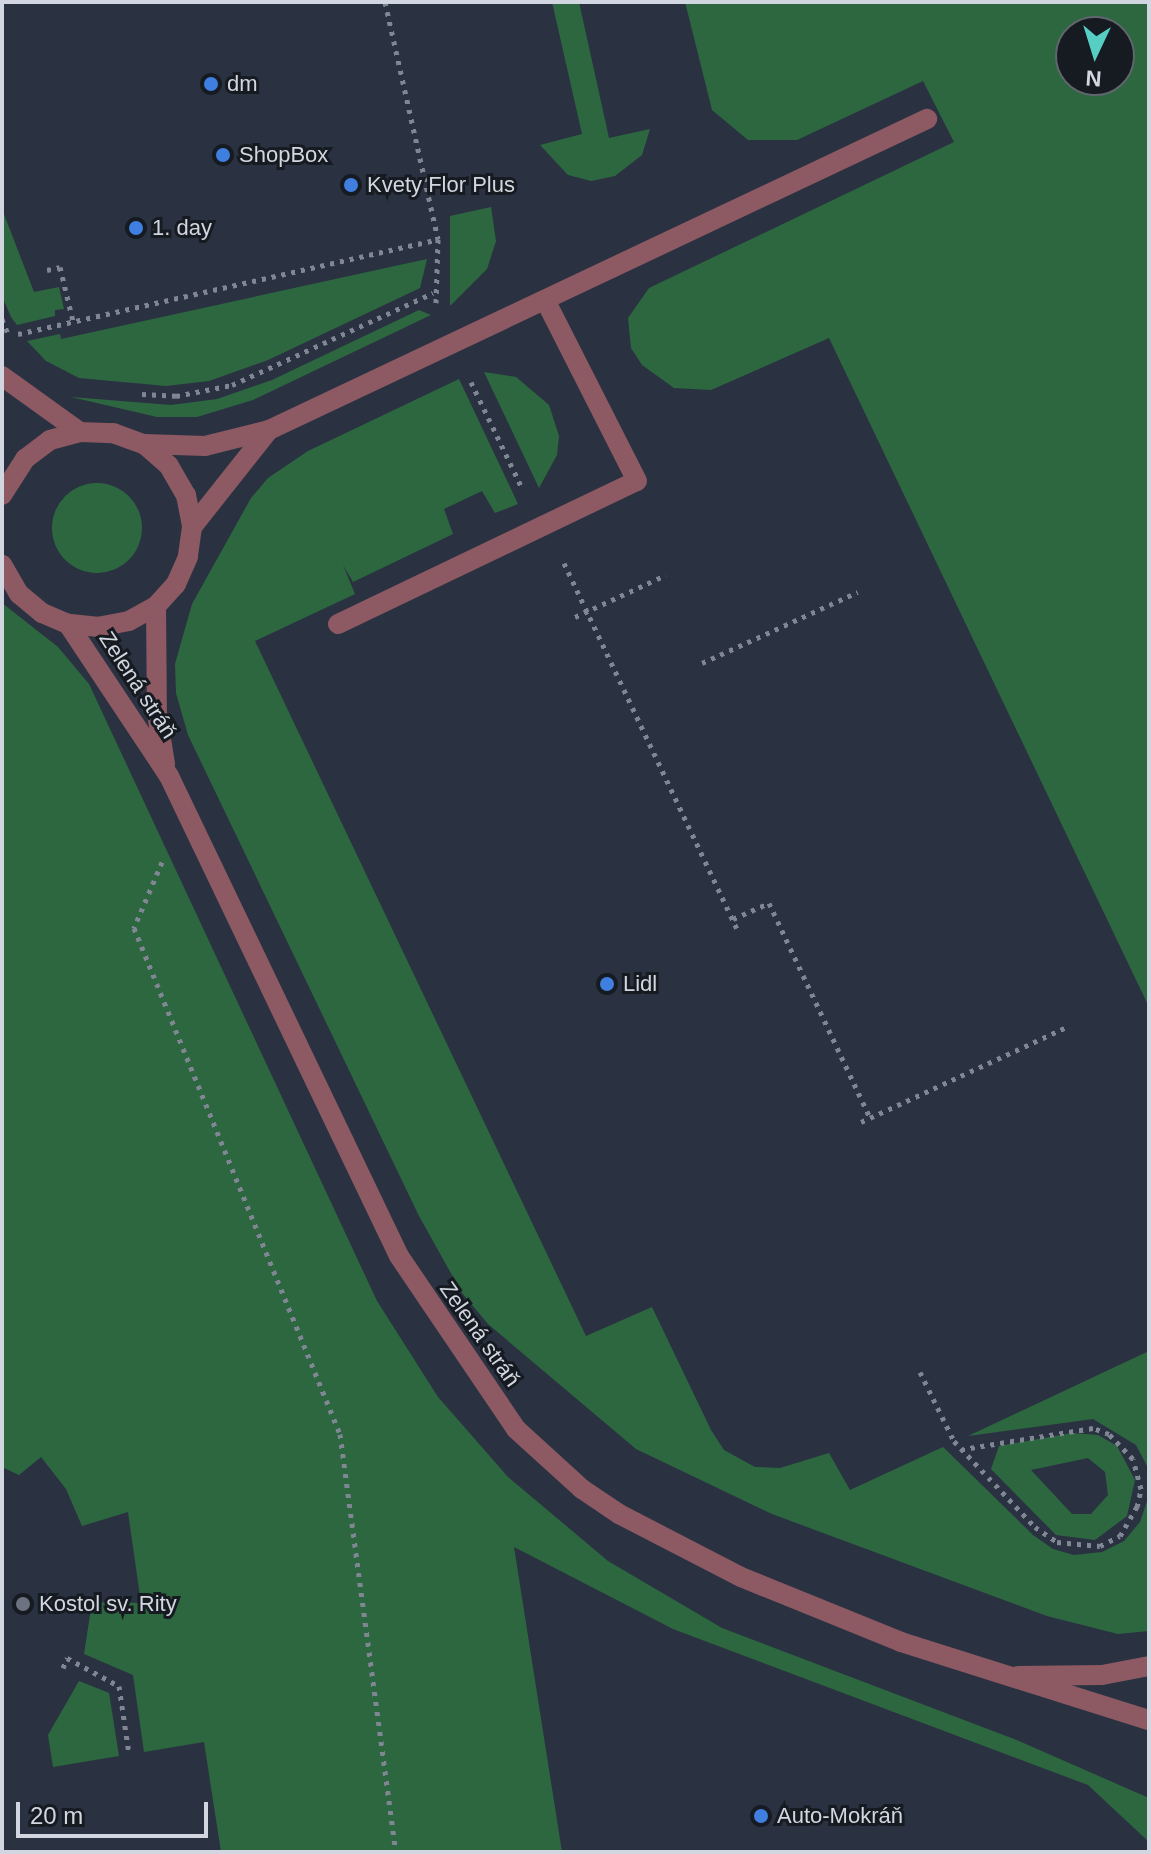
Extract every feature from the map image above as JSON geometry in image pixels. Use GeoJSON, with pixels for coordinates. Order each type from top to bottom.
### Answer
{"type":"FeatureCollection","features":[{"type":"Feature","properties":{"kind":"street"},"geometry":{"type":"LineString","coordinates":[[144,444],[205,446],[269,430],[927,119]]}},
{"type":"Feature","properties":{"kind":"street"},"geometry":{"type":"LineString","coordinates":[[338,624],[637,481],[545,300]]}},
{"type":"Feature","properties":{"kind":"street"},"geometry":{"type":"LineString","coordinates":[[2,376],[80,432]]}},
{"type":"Feature","properties":{"kind":"street"},"geometry":{"type":"LineString","coordinates":[[192,527],[269,430]]}},
{"type":"Feature","properties":{"kind":"street","name":"Zelená stráň"},"geometry":{"type":"LineString","coordinates":[[2,564],[19,594],[42,613],[68,624],[99,627],[129,621],[156,606],[176,584],[188,557],[192,527],[186,495],[169,466],[144,444],[113,433],[80,432],[50,440],[25,459],[3,483]]}},
{"type":"Feature","properties":{"kind":"street","name":"Zelená stráň"},"geometry":{"type":"LineString","coordinates":[[156,606],[157,713],[166,772]]}},
{"type":"Feature","properties":{"kind":"street","name":"Zelená stráň"},"geometry":{"type":"LineString","coordinates":[[68,624],[166,772],[364,1190],[423,1296],[516,1429],[582,1489],[664,1538],[820,1611],[1000,1676],[1149,1720]]}},
{"type":"Feature","properties":{"kind":"street"},"geometry":{"type":"LineString","coordinates":[[1000,1676],[1102,1675],[1149,1666]]}},
{"type":"Feature","properties":{"kind":"path"},"geometry":{"type":"LineString","coordinates":[[385,2],[438,239],[433,293],[453,343],[541,527]]}},
{"type":"Feature","properties":{"kind":"path"},"geometry":{"type":"LineString","coordinates":[[18,334],[438,239]]}},
{"type":"Feature","properties":{"kind":"path"},"geometry":{"type":"LineString","coordinates":[[47,270],[60,267],[73,321]]}},
{"type":"Feature","properties":{"kind":"path"},"geometry":{"type":"LineString","coordinates":[[131,393],[176,396],[232,385],[433,293]]}},
{"type":"Feature","properties":{"kind":"path"},"geometry":{"type":"LineString","coordinates":[[9,335],[16,344]]}},
{"type":"Feature","properties":{"kind":"path"},"geometry":{"type":"LineString","coordinates":[[563,560],[739,933]]}},
{"type":"Feature","properties":{"kind":"path"},"geometry":{"type":"LineString","coordinates":[[575,617],[666,575]]}},
{"type":"Feature","properties":{"kind":"path"},"geometry":{"type":"LineString","coordinates":[[702,663],[858,592]]}},
{"type":"Feature","properties":{"kind":"path"},"geometry":{"type":"LineString","coordinates":[[185,810],[134,928],[340,1434],[396,1852]]}},
{"type":"Feature","properties":{"kind":"path"},"geometry":{"type":"LineString","coordinates":[[733,919],[769,903],[870,1118]]}},
{"type":"Feature","properties":{"kind":"path"},"geometry":{"type":"LineString","coordinates":[[861,1122],[1067,1027]]}},
{"type":"Feature","properties":{"kind":"path"},"geometry":{"type":"LineString","coordinates":[[920,1372],[954,1441],[1035,1527],[1057,1542],[1100,1546],[1120,1536],[1137,1507],[1139,1472],[1123,1445],[1101,1431],[1072,1429],[964,1449]]}},
{"type":"Feature","properties":{"kind":"path"},"geometry":{"type":"LineString","coordinates":[[63,1668],[67,1658],[119,1686],[129,1754]]}},
{"type":"Feature","properties":{"kind":"green space"},"geometry":{"type":"Polygon","coordinates":[[[552,2],[579,2],[609,138],[650,129],[642,155],[615,176],[591,181],[568,175],[540,145],[582,134],[552,2]]]}},
{"type":"Feature","properties":{"kind":"green space"},"geometry":{"type":"Polygon","coordinates":[[[685,2],[1149,2],[1149,1007],[829,338],[711,390],[674,388],[642,365],[631,348],[628,318],[649,288],[954,142],[923,81],[797,140],[748,140],[712,110],[685,2]]]}},
{"type":"Feature","properties":{"kind":"green space"},"geometry":{"type":"Polygon","coordinates":[[[491,207],[496,241],[487,269],[450,306],[450,216],[491,207]]]}},
{"type":"Feature","properties":{"kind":"green space"},"geometry":{"type":"Polygon","coordinates":[[[2,209],[34,292],[59,287],[64,309],[55,310],[55,316],[17,325],[11,317],[2,296],[2,209]]]}},
{"type":"Feature","properties":{"kind":"green space"},"geometry":{"type":"Polygon","coordinates":[[[427,259],[420,288],[268,360],[209,381],[166,386],[79,378],[46,361],[27,341],[60,334],[61,339],[427,259]]]}},
{"type":"Feature","properties":{"kind":"green space"},"geometry":{"type":"Polygon","coordinates":[[[419,310],[431,315],[253,400],[197,417],[157,417],[71,397],[171,405],[217,399],[272,380],[419,310]]]}},
{"type":"Feature","properties":{"kind":"green space"},"geometry":{"type":"Polygon","coordinates":[[[484,372],[516,377],[549,405],[559,436],[557,455],[539,488],[484,372]]]}},
{"type":"Feature","properties":{"kind":"green space"},"geometry":{"type":"Polygon","coordinates":[[[459,379],[518,504],[495,513],[482,491],[444,509],[453,534],[353,582],[343,565],[355,594],[255,641],[586,1336],[652,1307],[711,1430],[724,1450],[755,1467],[780,1468],[829,1453],[850,1490],[943,1447],[1033,1535],[1053,1549],[1074,1555],[1102,1552],[1124,1541],[1140,1522],[1149,1495],[1149,1631],[1118,1634],[1047,1616],[772,1514],[636,1449],[488,1324],[462,1293],[419,1216],[188,735],[176,693],[175,664],[192,604],[251,498],[268,478],[308,451],[459,379]]]}},
{"type":"Feature","properties":{"kind":"green space"},"geometry":{"type":"Polygon","coordinates":[[[97,483],[114,486],[129,496],[139,511],[142,528],[139,545],[129,560],[114,570],[97,573],[80,570],[65,560],[55,545],[52,528],[55,511],[65,496],[80,486],[97,483]]]}},
{"type":"Feature","properties":{"kind":"green space"},"geometry":{"type":"Polygon","coordinates":[[[2,603],[58,647],[89,684],[377,1301],[438,1397],[508,1477],[608,1561],[722,1628],[1014,1739],[1149,1798],[1149,1842],[1088,1785],[673,1629],[514,1547],[562,1852],[221,1852],[204,1742],[144,1752],[133,1675],[84,1654],[92,1602],[141,1603],[128,1512],[82,1526],[66,1489],[41,1457],[19,1475],[2,1467],[2,603]]]}},
{"type":"Feature","properties":{"kind":"green space"},"geometry":{"type":"Polygon","coordinates":[[[1149,1351],[1149,1490],[1148,1468],[1136,1445],[1093,1419],[968,1436],[1149,1351]]]}},
{"type":"Feature","properties":{"kind":"green space"},"geometry":{"type":"Polygon","coordinates":[[[1072,1433],[1098,1435],[1117,1446],[1135,1480],[1127,1516],[1095,1540],[1056,1535],[991,1469],[999,1446],[1072,1433]],[[1088,1458],[1031,1470],[1072,1514],[1091,1514],[1108,1495],[1105,1472],[1088,1458]]]}},
{"type":"Feature","properties":{"kind":"green space"},"geometry":{"type":"Polygon","coordinates":[[[79,1681],[109,1693],[119,1756],[53,1767],[48,1735],[79,1681]]]}},
{"type":"Feature","properties":{"kind":"place","name":"dm"},"geometry":{"type":"Point","coordinates":[211,84]}},
{"type":"Feature","properties":{"kind":"place","name":"ShopBox"},"geometry":{"type":"Point","coordinates":[223,155]}},
{"type":"Feature","properties":{"kind":"place","name":"Kvety Flor Plus"},"geometry":{"type":"Point","coordinates":[351,185]}},
{"type":"Feature","properties":{"kind":"place","name":"1. day"},"geometry":{"type":"Point","coordinates":[136,228]}},
{"type":"Feature","properties":{"kind":"place","name":"Lidl"},"geometry":{"type":"Point","coordinates":[607,984]}},
{"type":"Feature","properties":{"kind":"place","name":"Kostol sv. Rity"},"geometry":{"type":"Point","coordinates":[23,1604]}},
{"type":"Feature","properties":{"kind":"place","name":"Auto-Mokráň"},"geometry":{"type":"Point","coordinates":[761,1816]}}]}
